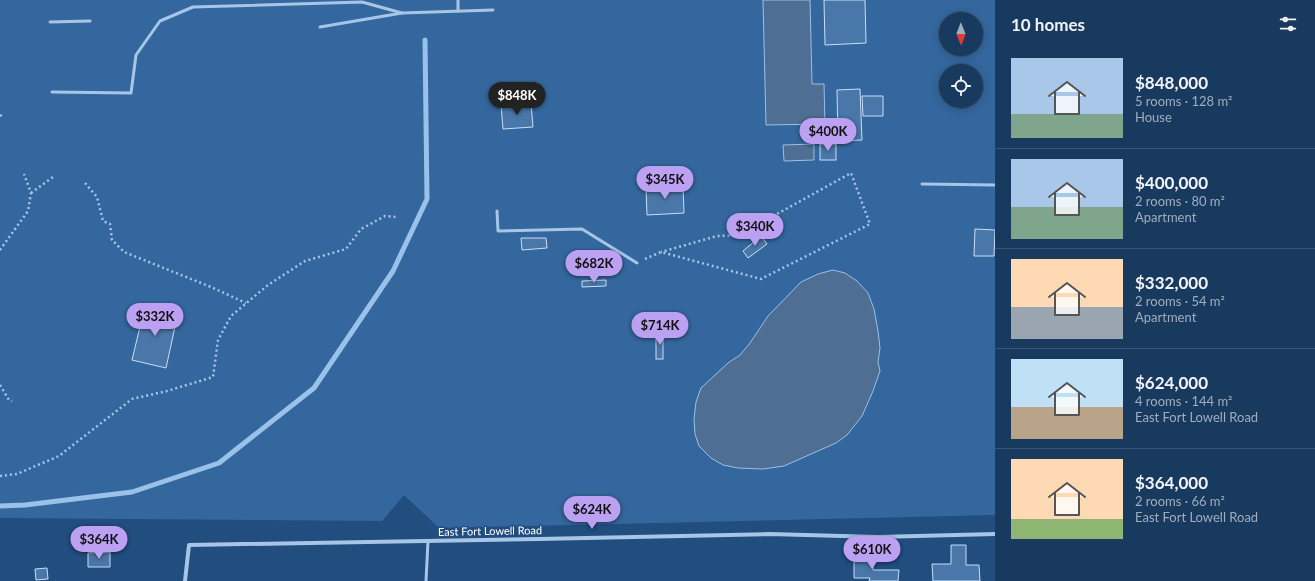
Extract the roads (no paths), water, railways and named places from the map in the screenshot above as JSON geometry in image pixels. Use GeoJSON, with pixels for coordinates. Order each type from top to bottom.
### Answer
{"type":"FeatureCollection","features":[{"type":"Feature","properties":{"kind":"street","name":"East Fort Lowell Road"},"geometry":{"type":"LineString","coordinates":[[185,581],[189,545],[770,534],[878,537],[995,534]]}},
{"type":"Feature","properties":{"kind":"lane"},"geometry":{"type":"LineString","coordinates":[[458,0],[458,11]]}},
{"type":"Feature","properties":{"kind":"lane"},"geometry":{"type":"LineString","coordinates":[[52,92],[131,93],[136,55],[160,21],[193,7],[362,2],[402,13]]}},
{"type":"Feature","properties":{"kind":"lane"},"geometry":{"type":"LineString","coordinates":[[320,27],[402,13],[493,10]]}},
{"type":"Feature","properties":{"kind":"lane"},"geometry":{"type":"LineString","coordinates":[[50,22],[90,21]]}},
{"type":"Feature","properties":{"kind":"lane"},"geometry":{"type":"LineString","coordinates":[[922,184],[995,185]]}},
{"type":"Feature","properties":{"kind":"lane"},"geometry":{"type":"LineString","coordinates":[[497,211],[498,231],[582,229],[637,263]]}},
{"type":"Feature","properties":{"kind":"lane"},"geometry":{"type":"LineString","coordinates":[[426,581],[428,541]]}},
{"type":"Feature","properties":{"kind":"waterway"},"geometry":{"type":"LineString","coordinates":[[0,506],[25,505],[132,492],[219,463],[314,388],[393,271],[427,199],[425,40]]}}]}
